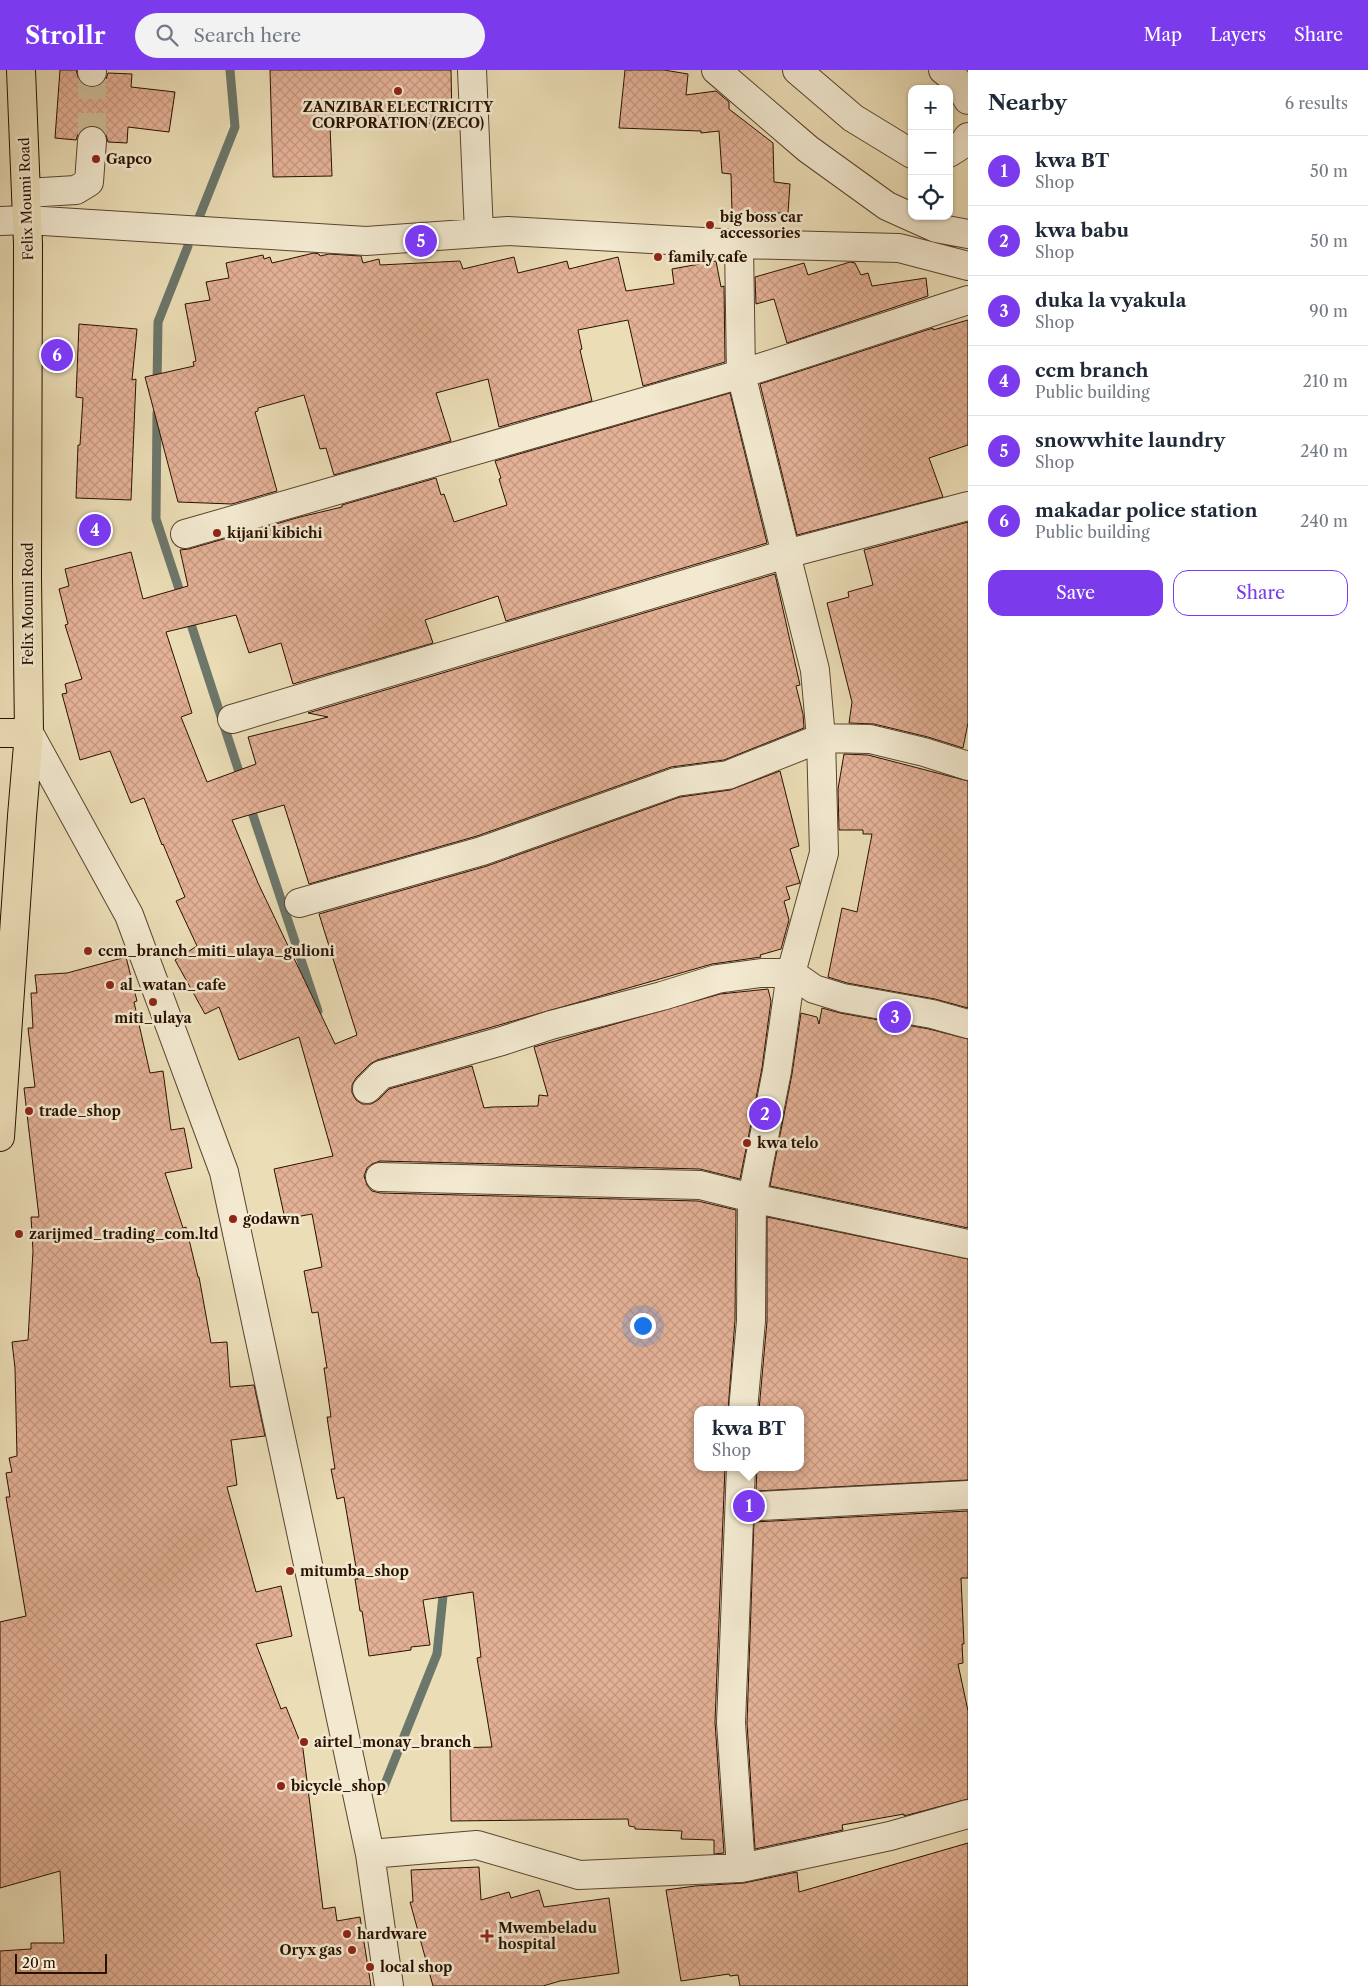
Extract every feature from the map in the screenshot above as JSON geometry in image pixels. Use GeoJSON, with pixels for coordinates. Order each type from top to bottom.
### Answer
{"type":"FeatureCollection","features":[{"type":"Feature","properties":{"kind":"main road","name":"Felix Moumi Road"},"geometry":{"type":"LineString","coordinates":[[0,1137],[29,733],[27,220],[21,70]]}},
{"type":"Feature","properties":{"kind":"main road"},"geometry":{"type":"LineString","coordinates":[[0,733],[29,733]]}},
{"type":"Feature","properties":{"kind":"street"},"geometry":{"type":"LineString","coordinates":[[472,70],[479,233]]}},
{"type":"Feature","properties":{"kind":"street"},"geometry":{"type":"LineString","coordinates":[[716,70],[808,149],[887,206],[936,228],[968,234]]}},
{"type":"Feature","properties":{"kind":"street"},"geometry":{"type":"LineString","coordinates":[[797,70],[853,118],[908,152]]}},
{"type":"Feature","properties":{"kind":"street"},"geometry":{"type":"LineString","coordinates":[[943,70],[956,80],[968,100]]}},
{"type":"Feature","properties":{"kind":"street"},"geometry":{"type":"LineString","coordinates":[[953,150],[963,144],[968,137]]}},
{"type":"Feature","properties":{"kind":"street"},"geometry":{"type":"LineString","coordinates":[[26,193],[76,190],[88,182],[92,141]]}},
{"type":"Feature","properties":{"kind":"street"},"geometry":{"type":"LineString","coordinates":[[76,190],[77,224]]}},
{"type":"Feature","properties":{"kind":"street"},"geometry":{"type":"LineString","coordinates":[[0,221],[27,220],[366,242],[508,231],[739,244],[899,248],[968,266]]}},
{"type":"Feature","properties":{"kind":"street"},"geometry":{"type":"LineString","coordinates":[[739,244],[741,374],[815,670],[821,738],[824,853],[790,973],[777,1070],[752,1198],[751,1321],[743,1406]]}},
{"type":"Feature","properties":{"kind":"street"},"geometry":{"type":"LineString","coordinates":[[185,534],[741,374],[968,300]]}},
{"type":"Feature","properties":{"kind":"street"},"geometry":{"type":"LineString","coordinates":[[232,718],[786,554],[968,506]]}},
{"type":"Feature","properties":{"kind":"street"},"geometry":{"type":"LineString","coordinates":[[29,733],[129,915],[224,1172],[370,1854],[390,1986]]}},
{"type":"Feature","properties":{"kind":"street"},"geometry":{"type":"LineString","coordinates":[[299,903],[482,851],[676,782],[728,775],[821,738],[870,739],[924,752],[968,766]]}},
{"type":"Feature","properties":{"kind":"street"},"geometry":{"type":"LineString","coordinates":[[367,1089],[381,1075],[502,1041],[551,1025],[717,980],[761,973],[790,973],[814,989],[843,998],[932,1014],[968,1024]]}},
{"type":"Feature","properties":{"kind":"street"},"geometry":{"type":"LineString","coordinates":[[380,1177],[700,1185],[752,1198],[968,1244]]}},
{"type":"Feature","properties":{"kind":"street"},"geometry":{"type":"LineString","coordinates":[[741,1471],[731,1723],[741,1868]]}},
{"type":"Feature","properties":{"kind":"street"},"geometry":{"type":"LineString","coordinates":[[741,1508],[968,1495]]}},
{"type":"Feature","properties":{"kind":"street"},"geometry":{"type":"LineString","coordinates":[[370,1854],[477,1845],[579,1875],[741,1868],[890,1836],[968,1814]]}},
{"type":"Feature","properties":{"kind":"building"},"geometry":{"type":"Polygon","coordinates":[[[60,70],[76,70],[79,80],[85,86],[92,88],[100,85],[106,79],[108,73],[132,74],[131,87],[175,92],[169,132],[128,127],[127,143],[108,142],[101,128],[93,125],[79,132],[76,140],[55,138],[60,70]]]}},
{"type":"Feature","properties":{"kind":"building"},"geometry":{"type":"Polygon","coordinates":[[[270,70],[451,70],[452,123],[330,126],[332,176],[273,177],[270,70]]]}},
{"type":"Feature","properties":{"kind":"building"},"geometry":{"type":"Polygon","coordinates":[[[625,70],[664,70],[688,74],[686,95],[716,91],[729,102],[729,109],[773,143],[774,182],[790,184],[788,213],[732,213],[731,174],[722,173],[719,131],[701,133],[701,131],[619,128],[625,70]]]}},
{"type":"Feature","properties":{"kind":"building"},"geometry":{"type":"Polygon","coordinates":[[[314,253],[320,256],[329,254],[361,256],[363,263],[379,259],[380,265],[460,261],[463,269],[514,257],[518,273],[567,261],[569,269],[618,257],[626,291],[674,284],[672,269],[716,261],[721,287],[724,286],[725,362],[643,386],[628,320],[578,330],[582,349],[580,350],[592,401],[499,427],[488,379],[436,393],[451,441],[334,475],[326,448],[320,449],[304,395],[258,408],[258,411],[255,412],[277,491],[232,504],[178,502],[145,377],[194,366],[193,362],[196,361],[185,304],[210,300],[206,282],[229,278],[226,263],[263,255],[264,259],[270,257],[272,263],[314,253]]]}},
{"type":"Feature","properties":{"kind":"building"},"geometry":{"type":"Polygon","coordinates":[[[850,262],[855,263],[861,275],[868,273],[872,286],[926,278],[928,296],[787,343],[774,299],[756,304],[755,277],[804,263],[808,275],[850,262]]]}},
{"type":"Feature","properties":{"kind":"building"},"geometry":{"type":"Polygon","coordinates":[[[968,320],[968,445],[929,458],[943,497],[797,535],[760,384],[933,328],[933,330],[968,320]]]}},
{"type":"Feature","properties":{"kind":"building"},"geometry":{"type":"Polygon","coordinates":[[[79,324],[137,329],[132,380],[136,379],[131,500],[76,498],[78,445],[80,445],[83,398],[76,397],[79,324]]]}},
{"type":"Feature","properties":{"kind":"building"},"geometry":{"type":"Polygon","coordinates":[[[730,393],[767,543],[506,621],[498,596],[425,620],[433,643],[293,684],[281,643],[249,653],[236,615],[166,632],[192,713],[181,717],[207,782],[256,764],[248,737],[328,717],[308,713],[775,574],[800,685],[796,686],[803,714],[804,728],[724,760],[671,767],[477,836],[309,884],[284,805],[232,820],[258,883],[335,1044],[357,1035],[319,914],[487,866],[680,797],[730,790],[780,771],[799,846],[790,849],[800,883],[786,887],[790,899],[784,901],[789,920],[781,949],[760,955],[761,957],[712,964],[377,1060],[370,1064],[356,1078],[352,1085],[352,1093],[356,1100],[362,1104],[371,1104],[389,1089],[472,1066],[484,1108],[538,1106],[539,1095],[548,1096],[534,1047],[720,994],[768,989],[771,1001],[762,1068],[740,1179],[700,1169],[380,1161],[367,1168],[364,1176],[367,1185],[372,1191],[380,1193],[698,1201],[736,1210],[735,1320],[728,1406],[694,1406],[694,1471],[725,1471],[715,1722],[724,1853],[714,1854],[714,1840],[681,1839],[682,1831],[635,1829],[635,1827],[629,1826],[628,1819],[451,1821],[450,1748],[492,1747],[477,1658],[481,1657],[473,1592],[423,1600],[430,1645],[411,1647],[411,1650],[369,1656],[362,1611],[360,1611],[355,1579],[358,1579],[344,1497],[337,1499],[331,1469],[335,1469],[327,1417],[331,1417],[324,1368],[327,1368],[318,1312],[312,1313],[304,1271],[322,1267],[312,1214],[285,1219],[274,1169],[333,1156],[299,1037],[239,1060],[219,1007],[205,1014],[175,960],[197,946],[176,901],[185,897],[144,798],[131,803],[110,751],[80,760],[62,694],[67,693],[65,684],[82,679],[65,625],[68,624],[59,589],[69,586],[65,569],[131,552],[143,599],[188,586],[180,550],[342,507],[342,505],[436,478],[441,495],[444,494],[454,522],[507,505],[495,461],[730,393]]]}},
{"type":"Feature","properties":{"kind":"building"},"geometry":{"type":"Polygon","coordinates":[[[968,522],[968,723],[963,748],[928,737],[874,724],[849,723],[852,702],[827,603],[849,597],[848,592],[873,585],[864,550],[968,522]]]}},
{"type":"Feature","properties":{"kind":"building"},"geometry":{"type":"Polygon","coordinates":[[[844,754],[868,755],[968,781],[968,1008],[935,999],[847,983],[828,977],[842,908],[857,912],[872,834],[863,834],[863,830],[839,830],[838,789],[844,754]]]}},
{"type":"Feature","properties":{"kind":"building"},"geometry":{"type":"Polygon","coordinates":[[[126,957],[137,1001],[134,1002],[150,1073],[163,1071],[171,1130],[184,1128],[192,1168],[165,1173],[183,1228],[186,1227],[199,1277],[211,1343],[227,1342],[230,1387],[254,1385],[265,1436],[231,1440],[237,1485],[227,1487],[256,1592],[281,1586],[292,1636],[256,1644],[281,1709],[286,1707],[303,1749],[323,1909],[335,1907],[337,1921],[360,1917],[371,1986],[0,1986],[0,1951],[31,1949],[31,1943],[64,1943],[60,1871],[0,1888],[0,1622],[26,1616],[6,1497],[10,1497],[6,1473],[12,1472],[9,1458],[17,1456],[15,1368],[12,1342],[28,1340],[33,1251],[31,1217],[39,1217],[24,1088],[35,1087],[28,1028],[33,1028],[31,993],[37,993],[35,975],[67,973],[126,957]]]}},
{"type":"Feature","properties":{"kind":"building"},"geometry":{"type":"Polygon","coordinates":[[[822,1008],[929,1029],[968,1039],[968,1228],[770,1186],[792,1074],[801,1013],[817,1017],[819,1024],[822,1008]]]}},
{"type":"Feature","properties":{"kind":"building"},"geometry":{"type":"Polygon","coordinates":[[[767,1217],[968,1259],[968,1480],[756,1491],[757,1471],[804,1471],[804,1406],[759,1406],[767,1321],[767,1217]]]}},
{"type":"Feature","properties":{"kind":"building"},"geometry":{"type":"Polygon","coordinates":[[[968,1511],[968,1578],[961,1578],[963,1663],[958,1664],[968,1711],[968,1799],[904,1816],[904,1814],[842,1825],[843,1830],[755,1849],[747,1723],[754,1522],[968,1511]]]}},
{"type":"Feature","properties":{"kind":"building"},"geometry":{"type":"Polygon","coordinates":[[[968,1843],[968,1986],[740,1986],[738,1975],[730,1976],[729,1974],[681,1981],[666,1890],[744,1883],[797,1872],[799,1892],[968,1843]]]}},
{"type":"Feature","properties":{"kind":"building"},"geometry":{"type":"Polygon","coordinates":[[[479,1867],[481,1900],[509,1892],[511,1898],[539,1890],[544,1907],[609,1898],[619,1973],[560,1981],[543,1986],[433,1986],[410,1902],[413,1902],[411,1870],[479,1867]]]}},
{"type":"Feature","properties":{"kind":"waterway"},"geometry":{"type":"LineString","coordinates":[[198,220],[235,127],[230,70]]}},
{"type":"Feature","properties":{"kind":"waterway"},"geometry":{"type":"LineString","coordinates":[[157,385],[158,322],[188,246]]}},
{"type":"Feature","properties":{"kind":"waterway"},"geometry":{"type":"LineString","coordinates":[[157,413],[156,519],[182,598]]}},
{"type":"Feature","properties":{"kind":"waterway"},"geometry":{"type":"LineString","coordinates":[[188,615],[242,781]]}},
{"type":"Feature","properties":{"kind":"waterway"},"geometry":{"type":"LineString","coordinates":[[249,803],[318,1011]]}},
{"type":"Feature","properties":{"kind":"waterway"},"geometry":{"type":"LineString","coordinates":[[383,1789],[437,1654],[444,1586]]}},
{"type":"Feature","properties":{"kind":"tunnel"},"geometry":{"type":"LineString","coordinates":[[92,72],[92,141]]}},
{"type":"Feature","properties":{"kind":"place","name":"ZANZIBAR ELECTRICITY CORPORATION (ZECO)"},"geometry":{"type":"Point","coordinates":[398,91]}},
{"type":"Feature","properties":{"kind":"place","name":"Gapco"},"geometry":{"type":"Point","coordinates":[96,159]}},
{"type":"Feature","properties":{"kind":"place","name":"big boss car accessories"},"geometry":{"type":"Point","coordinates":[710,225]}},
{"type":"Feature","properties":{"kind":"place","name":"snowwhite laundry"},"geometry":{"type":"Point","coordinates":[421,241]}},
{"type":"Feature","properties":{"kind":"place","name":"family cafe"},"geometry":{"type":"Point","coordinates":[658,257]}},
{"type":"Feature","properties":{"kind":"place","name":"makadar police station"},"geometry":{"type":"Point","coordinates":[57,355]}},
{"type":"Feature","properties":{"kind":"place","name":"ccm branch"},"geometry":{"type":"Point","coordinates":[95,530]}},
{"type":"Feature","properties":{"kind":"place","name":"kijani kibichi"},"geometry":{"type":"Point","coordinates":[217,533]}},
{"type":"Feature","properties":{"kind":"place","name":"ccm_branch_miti_ulaya_gulioni"},"geometry":{"type":"Point","coordinates":[88,951]}},
{"type":"Feature","properties":{"kind":"place","name":"al_watan_cafe"},"geometry":{"type":"Point","coordinates":[110,985]}},
{"type":"Feature","properties":{"kind":"place","name":"miti_ulaya"},"geometry":{"type":"Point","coordinates":[153,1002]}},
{"type":"Feature","properties":{"kind":"place","name":"duka la vyakula"},"geometry":{"type":"Point","coordinates":[895,1017]}},
{"type":"Feature","properties":{"kind":"place","name":"trade_shop"},"geometry":{"type":"Point","coordinates":[29,1111]}},
{"type":"Feature","properties":{"kind":"place","name":"kwa babu"},"geometry":{"type":"Point","coordinates":[765,1114]}},
{"type":"Feature","properties":{"kind":"place","name":"kwa telo"},"geometry":{"type":"Point","coordinates":[747,1143]}},
{"type":"Feature","properties":{"kind":"place","name":"godawn"},"geometry":{"type":"Point","coordinates":[233,1219]}},
{"type":"Feature","properties":{"kind":"place","name":"zarijmed_trading_com.ltd"},"geometry":{"type":"Point","coordinates":[19,1234]}},
{"type":"Feature","properties":{"kind":"place","name":"kwa BT"},"geometry":{"type":"Point","coordinates":[749,1506]}},
{"type":"Feature","properties":{"kind":"place","name":"mitumba_shop"},"geometry":{"type":"Point","coordinates":[290,1571]}},
{"type":"Feature","properties":{"kind":"place","name":"airtel_monay_branch"},"geometry":{"type":"Point","coordinates":[304,1742]}},
{"type":"Feature","properties":{"kind":"place","name":"bicycle_shop"},"geometry":{"type":"Point","coordinates":[281,1786]}},
{"type":"Feature","properties":{"kind":"place","name":"hardware"},"geometry":{"type":"Point","coordinates":[347,1934]}},
{"type":"Feature","properties":{"kind":"place","name":"Mwembeladu hospital"},"geometry":{"type":"Point","coordinates":[487,1936]}},
{"type":"Feature","properties":{"kind":"place","name":"Oryx gas"},"geometry":{"type":"Point","coordinates":[352,1950]}},
{"type":"Feature","properties":{"kind":"place","name":"local shop"},"geometry":{"type":"Point","coordinates":[370,1967]}}]}
